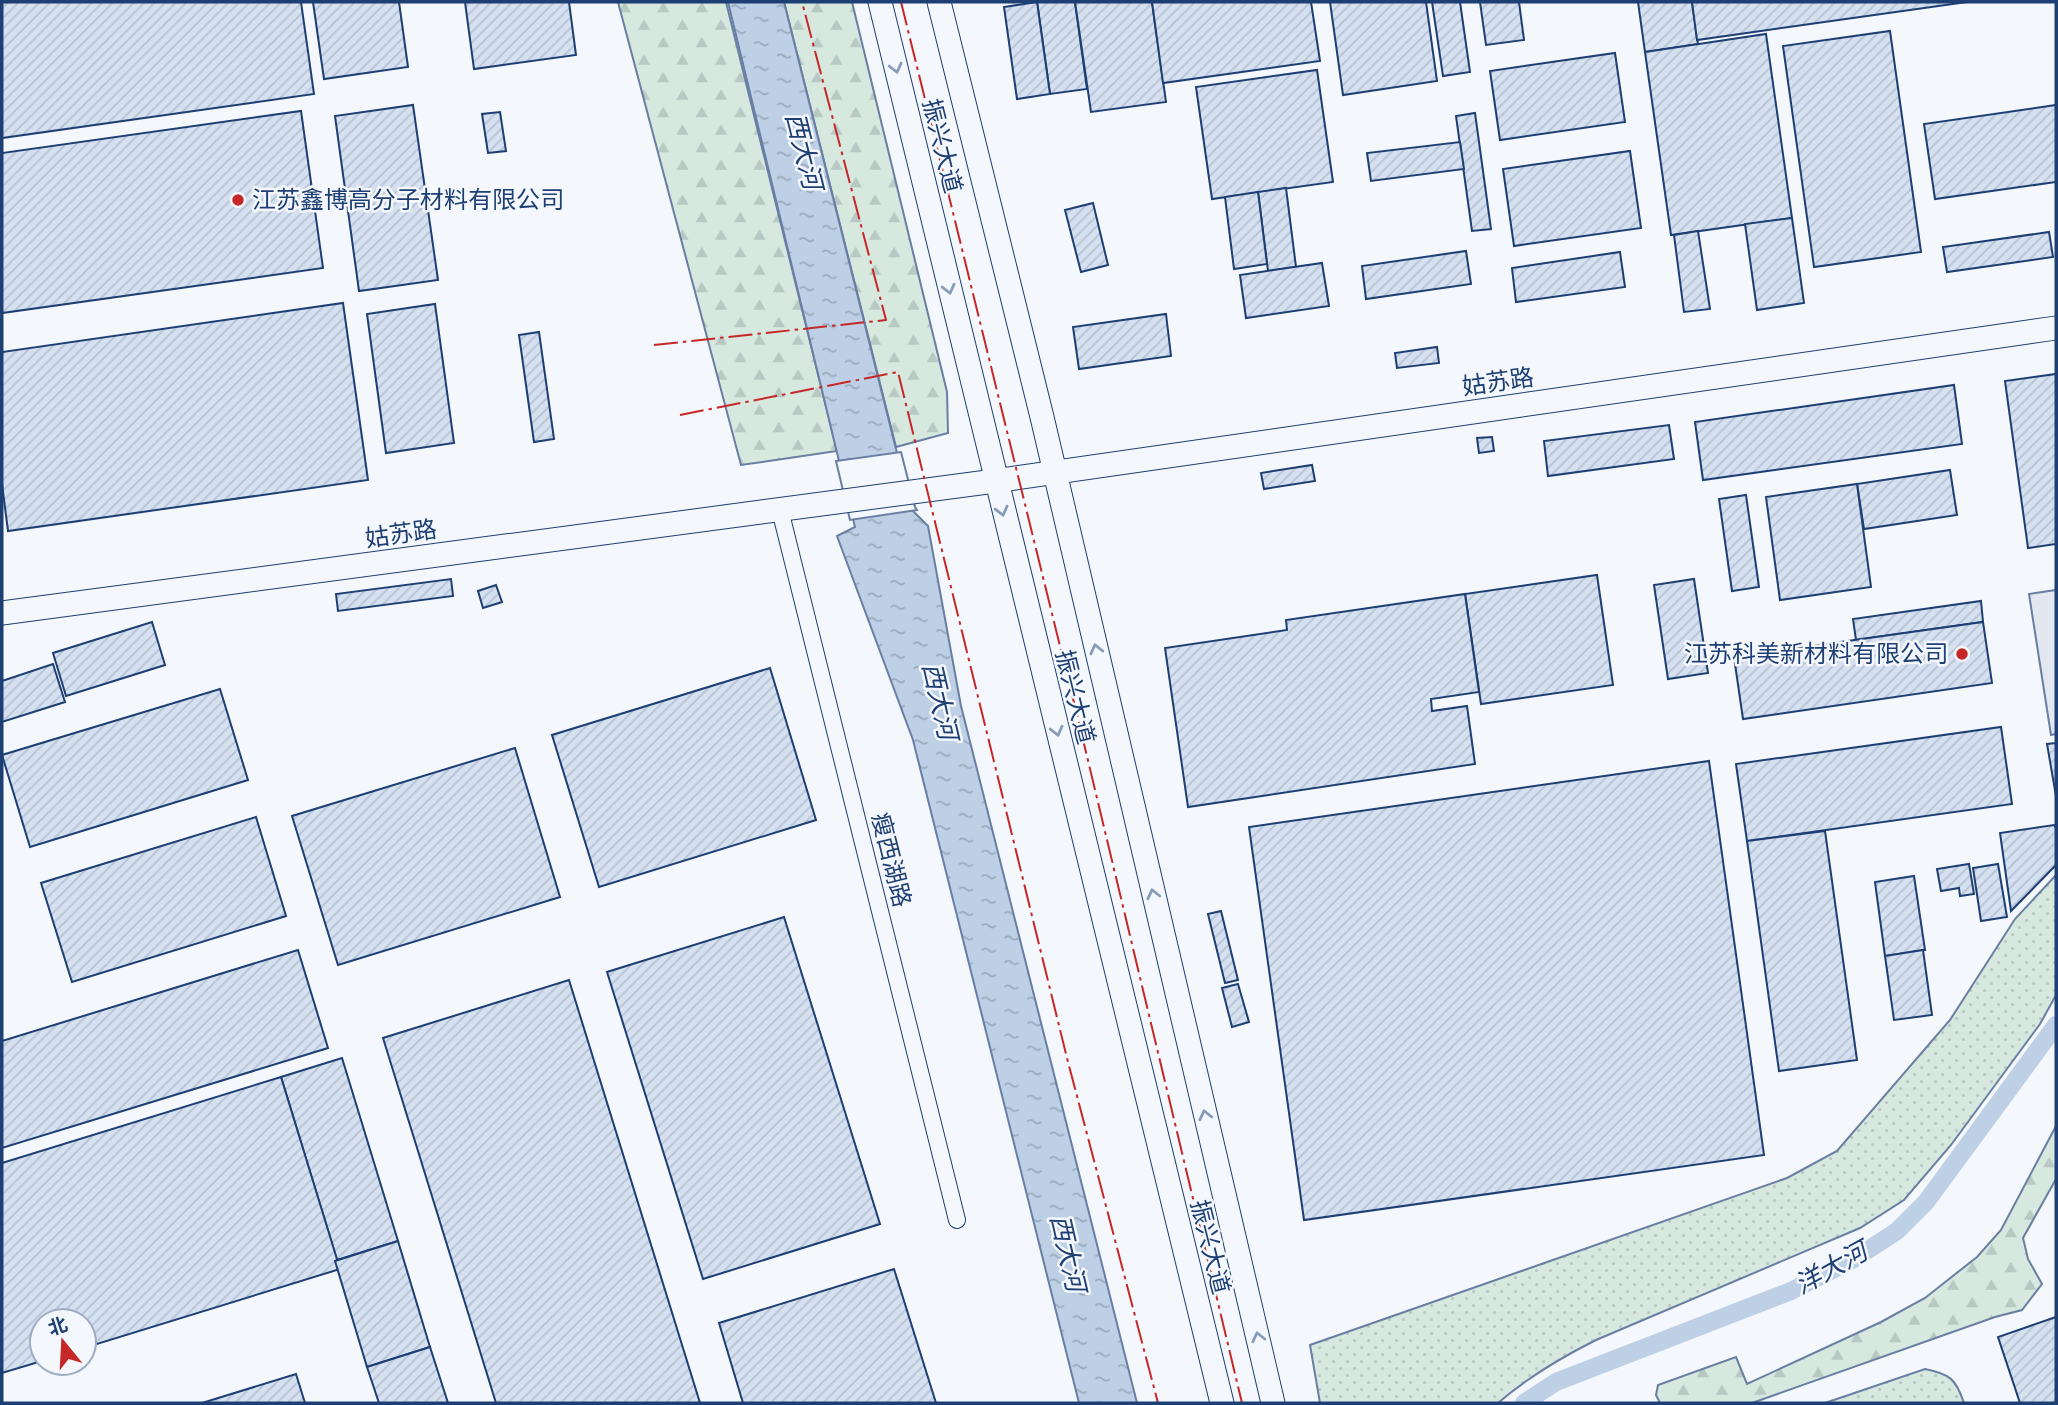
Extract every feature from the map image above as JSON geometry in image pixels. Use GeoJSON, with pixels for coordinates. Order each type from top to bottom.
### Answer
{"type":"FeatureCollection","features":[{"type":"Feature","properties":{"kind":"main road","name":"振兴大道"},"geometry":{"type":"LineString","coordinates":[[880,2],[1222,1403]]}},
{"type":"Feature","properties":{"kind":"main road","name":"振兴大道"},"geometry":{"type":"LineString","coordinates":[[939,2],[1054,472],[1273,1403]]}},
{"type":"Feature","properties":{"kind":"main road","name":"姑苏路"},"geometry":{"type":"LineString","coordinates":[[2,613],[995,481],[2056,328]]}},
{"type":"Feature","properties":{"kind":"street","name":"瘦西湖路"},"geometry":{"type":"LineString","coordinates":[[780,510],[957,1220]]}},
{"type":"Feature","properties":{"kind":"green space"},"geometry":{"type":"Polygon","coordinates":[[[618,2],[726,2],[837,451],[741,465],[618,2]]]}},
{"type":"Feature","properties":{"kind":"green space"},"geometry":{"type":"Polygon","coordinates":[[[784,2],[852,2],[947,392],[948,433],[896,447],[784,2]]]}},
{"type":"Feature","properties":{"kind":"green space"},"geometry":{"type":"Polygon","coordinates":[[[2056,875],[2056,995],[2040,1024],[1951,1145],[1904,1200],[1860,1228],[1596,1340],[1545,1368],[1498,1403],[1320,1403],[1310,1345],[1787,1178],[1837,1151],[1950,1020],[2015,919],[2056,875]]]}},
{"type":"Feature","properties":{"kind":"green space"},"geometry":{"type":"Polygon","coordinates":[[[2056,1126],[2056,1179],[2023,1238],[2028,1259],[2042,1284],[2022,1310],[1995,1317],[1752,1403],[1660,1403],[1656,1395],[1658,1385],[1736,1357],[1747,1384],[1881,1322],[1925,1298],[1977,1257],[2001,1230],[2056,1126]]]}},
{"type":"Feature","properties":{"kind":"green space"},"geometry":{"type":"Polygon","coordinates":[[[1925,1369],[1951,1379],[1964,1403],[1825,1403],[1925,1369]]]}},
{"type":"Feature","properties":{"kind":"shaded area"},"geometry":{"type":"Polygon","coordinates":[[[2056,590],[2056,734],[2051,735],[2029,594],[2056,590]]]}},
{"type":"Feature","properties":{"kind":"water","name":"西大河"},"geometry":{"type":"Polygon","coordinates":[[[728,2],[784,2],[911,509],[928,526],[961,706],[1137,1403],[1079,1403],[913,740],[837,536],[855,527],[728,2]]]}},
{"type":"Feature","properties":{"kind":"pier"},"geometry":{"type":"Polygon","coordinates":[[[901,452],[917,510],[850,520],[836,461],[901,452]]]}},
{"type":"Feature","properties":{"kind":"building"},"geometry":{"type":"Polygon","coordinates":[[[2,2],[301,2],[314,94],[2,138],[2,2]]]}},
{"type":"Feature","properties":{"kind":"building"},"geometry":{"type":"Polygon","coordinates":[[[313,2],[399,2],[408,67],[324,79],[313,2]]]}},
{"type":"Feature","properties":{"kind":"building"},"geometry":{"type":"Polygon","coordinates":[[[465,2],[569,2],[576,55],[474,69],[465,2]]]}},
{"type":"Feature","properties":{"kind":"building"},"geometry":{"type":"Polygon","coordinates":[[[1037,2],[1075,2],[1087,89],[1050,94],[1037,2]]]}},
{"type":"Feature","properties":{"kind":"building"},"geometry":{"type":"Polygon","coordinates":[[[1037,2],[1050,94],[1017,99],[1004,7],[1037,2]]]}},
{"type":"Feature","properties":{"kind":"building"},"geometry":{"type":"Polygon","coordinates":[[[1075,2],[1152,2],[1166,102],[1091,112],[1075,2]]]}},
{"type":"Feature","properties":{"kind":"building"},"geometry":{"type":"Polygon","coordinates":[[[1152,2],[1311,2],[1320,61],[1163,83],[1152,2]]]}},
{"type":"Feature","properties":{"kind":"building"},"geometry":{"type":"Polygon","coordinates":[[[1330,2],[1426,2],[1437,81],[1343,95],[1330,2]]]}},
{"type":"Feature","properties":{"kind":"building"},"geometry":{"type":"Polygon","coordinates":[[[1432,2],[1460,2],[1470,72],[1443,76],[1432,2]]]}},
{"type":"Feature","properties":{"kind":"building"},"geometry":{"type":"Polygon","coordinates":[[[1480,2],[1519,2],[1524,40],[1486,45],[1480,2]]]}},
{"type":"Feature","properties":{"kind":"building"},"geometry":{"type":"Polygon","coordinates":[[[1638,2],[1692,2],[1698,44],[1645,52],[1638,2]]]}},
{"type":"Feature","properties":{"kind":"building"},"geometry":{"type":"Polygon","coordinates":[[[1692,2],[1967,2],[1697,40],[1692,2]]]}},
{"type":"Feature","properties":{"kind":"building"},"geometry":{"type":"Polygon","coordinates":[[[1890,31],[1921,252],[1814,267],[1783,46],[1890,31]]]}},
{"type":"Feature","properties":{"kind":"building"},"geometry":{"type":"Polygon","coordinates":[[[1766,34],[1792,218],[1671,235],[1645,52],[1766,34]]]}},
{"type":"Feature","properties":{"kind":"building"},"geometry":{"type":"Polygon","coordinates":[[[1615,53],[1625,122],[1500,140],[1490,71],[1615,53]]]}},
{"type":"Feature","properties":{"kind":"building"},"geometry":{"type":"Polygon","coordinates":[[[1317,70],[1333,182],[1212,199],[1196,87],[1317,70]]]}},
{"type":"Feature","properties":{"kind":"building"},"geometry":{"type":"Polygon","coordinates":[[[413,105],[438,280],[359,291],[335,116],[413,105]]]}},
{"type":"Feature","properties":{"kind":"building"},"geometry":{"type":"Polygon","coordinates":[[[2056,105],[2056,182],[1935,199],[1924,124],[2056,105]]]}},
{"type":"Feature","properties":{"kind":"building"},"geometry":{"type":"Polygon","coordinates":[[[301,111],[323,268],[2,313],[2,153],[301,111]]]}},
{"type":"Feature","properties":{"kind":"building"},"geometry":{"type":"Polygon","coordinates":[[[500,112],[506,151],[488,153],[482,114],[500,112]]]}},
{"type":"Feature","properties":{"kind":"building"},"geometry":{"type":"Polygon","coordinates":[[[1475,113],[1491,229],[1472,231],[1456,116],[1475,113]]]}},
{"type":"Feature","properties":{"kind":"building"},"geometry":{"type":"Polygon","coordinates":[[[1460,142],[1464,169],[1371,181],[1367,153],[1460,142]]]}},
{"type":"Feature","properties":{"kind":"building"},"geometry":{"type":"Polygon","coordinates":[[[1630,151],[1641,228],[1514,246],[1503,169],[1630,151]]]}},
{"type":"Feature","properties":{"kind":"building"},"geometry":{"type":"Polygon","coordinates":[[[1286,188],[1296,267],[1268,271],[1258,192],[1286,188]]]}},
{"type":"Feature","properties":{"kind":"building"},"geometry":{"type":"Polygon","coordinates":[[[1258,192],[1267,264],[1234,269],[1225,197],[1258,192]]]}},
{"type":"Feature","properties":{"kind":"building"},"geometry":{"type":"Polygon","coordinates":[[[1093,203],[1108,265],[1081,272],[1065,210],[1093,203]]]}},
{"type":"Feature","properties":{"kind":"building"},"geometry":{"type":"Polygon","coordinates":[[[1792,218],[1804,303],[1757,310],[1745,224],[1792,218]]]}},
{"type":"Feature","properties":{"kind":"building"},"geometry":{"type":"Polygon","coordinates":[[[1698,231],[1710,309],[1684,312],[1674,235],[1698,231]]]}},
{"type":"Feature","properties":{"kind":"building"},"geometry":{"type":"Polygon","coordinates":[[[2049,232],[2053,257],[1947,272],[1943,247],[2049,232]]]}},
{"type":"Feature","properties":{"kind":"building"},"geometry":{"type":"Polygon","coordinates":[[[1466,251],[1471,284],[1366,299],[1362,266],[1466,251]]]}},
{"type":"Feature","properties":{"kind":"building"},"geometry":{"type":"Polygon","coordinates":[[[1620,252],[1625,287],[1516,302],[1512,268],[1620,252]]]}},
{"type":"Feature","properties":{"kind":"building"},"geometry":{"type":"Polygon","coordinates":[[[1322,263],[1329,306],[1246,318],[1240,275],[1322,263]]]}},
{"type":"Feature","properties":{"kind":"building"},"geometry":{"type":"Polygon","coordinates":[[[343,303],[368,480],[8,531],[2,484],[2,352],[343,303]]]}},
{"type":"Feature","properties":{"kind":"building"},"geometry":{"type":"Polygon","coordinates":[[[435,304],[454,443],[386,453],[367,314],[435,304]]]}},
{"type":"Feature","properties":{"kind":"building"},"geometry":{"type":"Polygon","coordinates":[[[1166,314],[1171,356],[1079,369],[1073,327],[1166,314]]]}},
{"type":"Feature","properties":{"kind":"building"},"geometry":{"type":"Polygon","coordinates":[[[539,332],[554,439],[534,442],[519,335],[539,332]]]}},
{"type":"Feature","properties":{"kind":"building"},"geometry":{"type":"Polygon","coordinates":[[[1437,347],[1439,363],[1397,368],[1395,353],[1437,347]]]}},
{"type":"Feature","properties":{"kind":"building"},"geometry":{"type":"Polygon","coordinates":[[[2056,374],[2056,544],[2028,548],[2005,381],[2056,374]]]}},
{"type":"Feature","properties":{"kind":"building"},"geometry":{"type":"Polygon","coordinates":[[[1954,385],[1962,444],[1703,480],[1695,422],[1954,385]]]}},
{"type":"Feature","properties":{"kind":"building"},"geometry":{"type":"Polygon","coordinates":[[[1669,425],[1674,459],[1548,476],[1544,441],[1669,425]]]}},
{"type":"Feature","properties":{"kind":"building"},"geometry":{"type":"Polygon","coordinates":[[[1492,437],[1494,451],[1479,453],[1477,438],[1492,437]]]}},
{"type":"Feature","properties":{"kind":"building"},"geometry":{"type":"Polygon","coordinates":[[[1312,465],[1315,481],[1264,489],[1261,473],[1312,465]]]}},
{"type":"Feature","properties":{"kind":"building"},"geometry":{"type":"Polygon","coordinates":[[[1950,470],[1957,515],[1864,529],[1857,484],[1950,470]]]}},
{"type":"Feature","properties":{"kind":"building"},"geometry":{"type":"Polygon","coordinates":[[[1857,484],[1871,587],[1780,600],[1766,497],[1857,484]]]}},
{"type":"Feature","properties":{"kind":"building"},"geometry":{"type":"Polygon","coordinates":[[[1746,495],[1759,587],[1732,591],[1719,499],[1746,495]]]}},
{"type":"Feature","properties":{"kind":"building"},"geometry":{"type":"Polygon","coordinates":[[[1597,575],[1613,685],[1481,704],[1465,594],[1597,575]]]}},
{"type":"Feature","properties":{"kind":"building"},"geometry":{"type":"Polygon","coordinates":[[[451,579],[453,596],[338,611],[336,594],[451,579]]]}},
{"type":"Feature","properties":{"kind":"building"},"geometry":{"type":"Polygon","coordinates":[[[1694,579],[1708,673],[1668,679],[1654,585],[1694,579]]]}},
{"type":"Feature","properties":{"kind":"building"},"geometry":{"type":"Polygon","coordinates":[[[496,585],[502,602],[483,608],[478,591],[496,585]]]}},
{"type":"Feature","properties":{"kind":"building"},"geometry":{"type":"Polygon","coordinates":[[[1465,594],[1479,692],[1431,699],[1432,711],[1467,706],[1475,764],[1188,807],[1165,648],[1287,630],[1286,620],[1465,594]]]}},
{"type":"Feature","properties":{"kind":"building"},"geometry":{"type":"Polygon","coordinates":[[[1981,601],[1983,622],[1856,640],[1853,619],[1981,601]]]}},
{"type":"Feature","properties":{"kind":"building"},"geometry":{"type":"Polygon","coordinates":[[[152,622],[165,665],[66,696],[53,653],[152,622]]]}},
{"type":"Feature","properties":{"kind":"building"},"geometry":{"type":"Polygon","coordinates":[[[1983,622],[1992,683],[1743,719],[1734,657],[1983,622]]]}},
{"type":"Feature","properties":{"kind":"building"},"geometry":{"type":"Polygon","coordinates":[[[53,664],[65,702],[2,722],[2,681],[53,664]]]}},
{"type":"Feature","properties":{"kind":"building"},"geometry":{"type":"Polygon","coordinates":[[[770,668],[816,820],[599,887],[552,735],[770,668]]]}},
{"type":"Feature","properties":{"kind":"building"},"geometry":{"type":"Polygon","coordinates":[[[220,689],[248,780],[30,847],[2,755],[220,689]]]}},
{"type":"Feature","properties":{"kind":"building"},"geometry":{"type":"Polygon","coordinates":[[[2001,727],[2012,804],[1747,841],[1736,764],[2001,727]]]}},
{"type":"Feature","properties":{"kind":"building"},"geometry":{"type":"Polygon","coordinates":[[[2056,743],[2056,796],[2047,744],[2056,743]]]}},
{"type":"Feature","properties":{"kind":"building"},"geometry":{"type":"Polygon","coordinates":[[[515,748],[560,897],[338,965],[292,816],[515,748]]]}},
{"type":"Feature","properties":{"kind":"building"},"geometry":{"type":"Polygon","coordinates":[[[1709,761],[1764,1155],[1304,1220],[1249,827],[1709,761]]]}},
{"type":"Feature","properties":{"kind":"building"},"geometry":{"type":"Polygon","coordinates":[[[256,817],[286,916],[72,982],[41,883],[256,817]]]}},
{"type":"Feature","properties":{"kind":"building"},"geometry":{"type":"Polygon","coordinates":[[[2054,825],[2056,865],[2011,911],[2000,833],[2054,825]]]}},
{"type":"Feature","properties":{"kind":"building"},"geometry":{"type":"Polygon","coordinates":[[[1825,831],[1857,1060],[1779,1071],[1747,841],[1825,831]]]}},
{"type":"Feature","properties":{"kind":"building"},"geometry":{"type":"Polygon","coordinates":[[[1969,864],[1974,894],[1960,896],[1959,888],[1941,891],[1937,869],[1969,864]]]}},
{"type":"Feature","properties":{"kind":"building"},"geometry":{"type":"Polygon","coordinates":[[[1998,864],[2007,917],[1981,921],[1973,868],[1998,864]]]}},
{"type":"Feature","properties":{"kind":"building"},"geometry":{"type":"Polygon","coordinates":[[[1914,876],[1925,950],[1885,956],[1875,882],[1914,876]]]}},
{"type":"Feature","properties":{"kind":"building"},"geometry":{"type":"Polygon","coordinates":[[[1221,911],[1238,980],[1225,983],[1208,914],[1221,911]]]}},
{"type":"Feature","properties":{"kind":"building"},"geometry":{"type":"Polygon","coordinates":[[[784,917],[880,1224],[703,1279],[607,972],[784,917]]]}},
{"type":"Feature","properties":{"kind":"building"},"geometry":{"type":"Polygon","coordinates":[[[298,950],[328,1048],[2,1148],[2,1041],[298,950]]]}},
{"type":"Feature","properties":{"kind":"building"},"geometry":{"type":"Polygon","coordinates":[[[1923,950],[1932,1015],[1894,1020],[1885,956],[1923,950]]]}},
{"type":"Feature","properties":{"kind":"building"},"geometry":{"type":"Polygon","coordinates":[[[569,980],[700,1403],[496,1403],[383,1038],[569,980]]]}},
{"type":"Feature","properties":{"kind":"building"},"geometry":{"type":"Polygon","coordinates":[[[1238,984],[1249,1022],[1232,1027],[1222,988],[1238,984]]]}},
{"type":"Feature","properties":{"kind":"building"},"geometry":{"type":"Polygon","coordinates":[[[342,1058],[398,1241],[337,1260],[281,1077],[342,1058]]]}},
{"type":"Feature","properties":{"kind":"building"},"geometry":{"type":"Polygon","coordinates":[[[281,1077],[340,1269],[98,1344],[98,1307],[28,1307],[28,1365],[2,1373],[2,1163],[281,1077]]]}},
{"type":"Feature","properties":{"kind":"building"},"geometry":{"type":"Polygon","coordinates":[[[398,1241],[430,1347],[367,1367],[335,1261],[398,1241]]]}},
{"type":"Feature","properties":{"kind":"building"},"geometry":{"type":"Polygon","coordinates":[[[894,1269],[936,1403],[743,1403],[719,1323],[894,1269]]]}},
{"type":"Feature","properties":{"kind":"building"},"geometry":{"type":"Polygon","coordinates":[[[2056,1317],[2056,1403],[2020,1403],[1998,1337],[2056,1317]]]}},
{"type":"Feature","properties":{"kind":"building"},"geometry":{"type":"Polygon","coordinates":[[[430,1347],[448,1403],[379,1403],[367,1367],[430,1347]]]}},
{"type":"Feature","properties":{"kind":"building"},"geometry":{"type":"Polygon","coordinates":[[[296,1374],[305,1403],[202,1403],[296,1374]]]}},
{"type":"Feature","properties":{"kind":"waterway","name":"洋大河"},"geometry":{"type":"LineString","coordinates":[[1524,1403],[1556,1382],[1791,1291],[1854,1259],[1897,1231],[1926,1202],[2056,1025]]}},
{"type":"Feature","properties":{"kind":"power"},"geometry":{"type":"LineString","coordinates":[[654,345],[886,320],[802,2]]}},
{"type":"Feature","properties":{"kind":"power"},"geometry":{"type":"LineString","coordinates":[[901,2],[1079,723],[1242,1403]]}},
{"type":"Feature","properties":{"kind":"power"},"geometry":{"type":"LineString","coordinates":[[680,415],[898,372],[1068,1062],[1158,1403]]}},
{"type":"Feature","properties":{"kind":"place","name":"江苏鑫博高分子材料有限公司"},"geometry":{"type":"Point","coordinates":[238,200]}},
{"type":"Feature","properties":{"kind":"place","name":"江苏科美新材料有限公司"},"geometry":{"type":"Point","coordinates":[1962,654]}}]}
